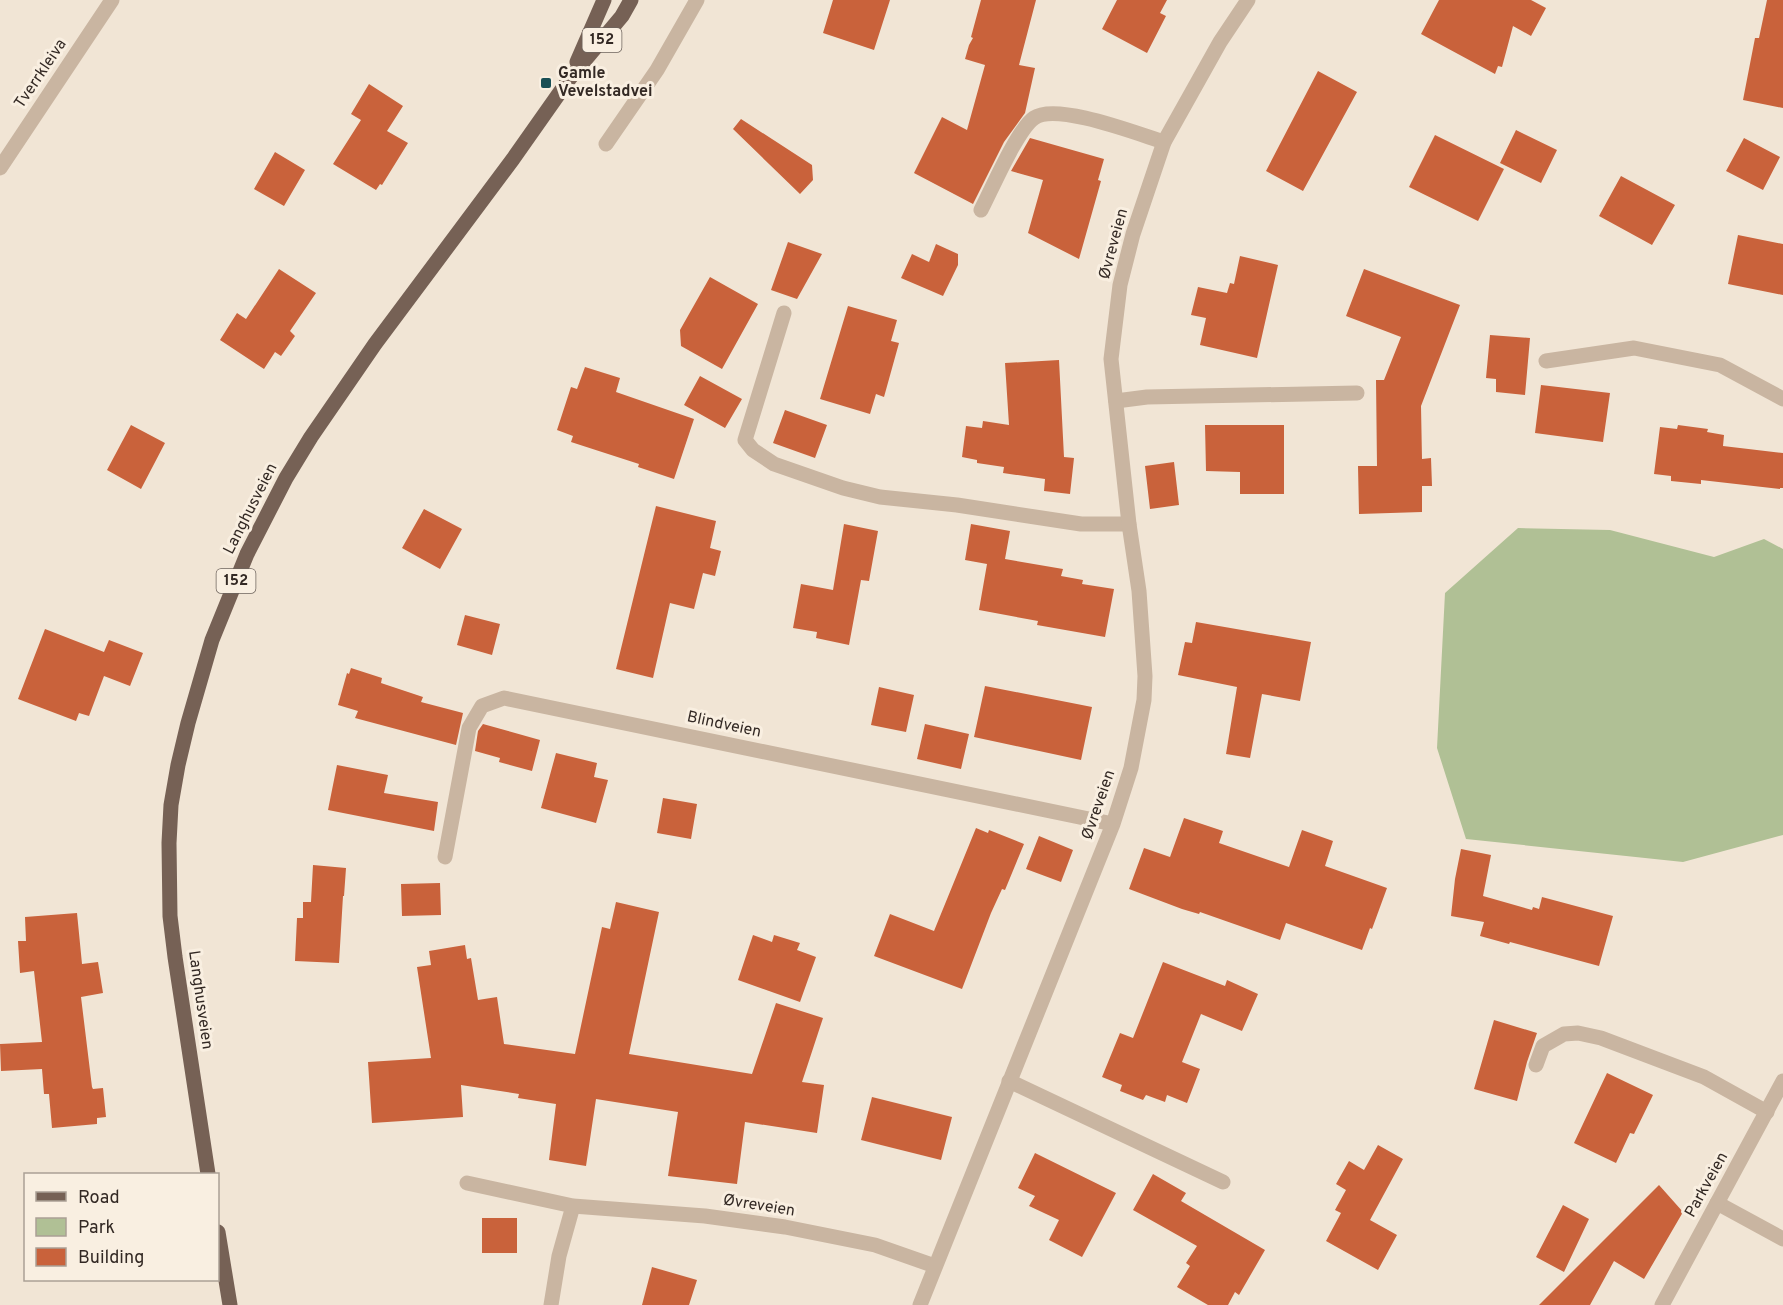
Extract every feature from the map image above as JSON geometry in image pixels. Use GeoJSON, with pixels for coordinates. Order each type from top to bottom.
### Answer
{"type":"FeatureCollection","features":[{"type":"Feature","properties":{"kind":"main road","name":"Langhusveien"},"geometry":{"type":"LineString","coordinates":[[570,78],[604,0]]}},
{"type":"Feature","properties":{"kind":"main road","name":"Langhusveien"},"geometry":{"type":"LineString","coordinates":[[208,1173],[170,916],[169,843],[171,805],[178,765],[212,640],[252,545],[286,478],[311,437],[375,344],[513,159],[570,78],[622,16],[631,0]]}},
{"type":"Feature","properties":{"kind":"main road"},"geometry":{"type":"LineString","coordinates":[[219,1238],[230,1305]]}},
{"type":"Feature","properties":{"kind":"street","name":"Tverrkleiva"},"geometry":{"type":"LineString","coordinates":[[0,168],[112,0]]}},
{"type":"Feature","properties":{"kind":"street"},"geometry":{"type":"LineString","coordinates":[[606,144],[657,70],[698,0]]}},
{"type":"Feature","properties":{"kind":"street","name":"Øvreveien"},"geometry":{"type":"LineString","coordinates":[[920,1305],[1113,824],[1131,768],[1144,700],[1145,676],[1139,591],[1129,524],[1111,359],[1120,285],[1133,234],[1164,142],[1220,42],[1248,0]]}},
{"type":"Feature","properties":{"kind":"street"},"geometry":{"type":"LineString","coordinates":[[981,210],[1023,129],[1038,115],[1063,114],[1108,124],[1164,142]]}},
{"type":"Feature","properties":{"kind":"street"},"geometry":{"type":"LineString","coordinates":[[784,312],[745,440],[753,450],[774,464],[804,476],[880,497],[957,505],[1081,524],[1129,524]]}},
{"type":"Feature","properties":{"kind":"street"},"geometry":{"type":"LineString","coordinates":[[1546,361],[1634,348],[1720,365],[1783,399]]}},
{"type":"Feature","properties":{"kind":"street"},"geometry":{"type":"LineString","coordinates":[[1116,400],[1147,397],[1357,393]]}},
{"type":"Feature","properties":{"kind":"street","name":"Blindveien"},"geometry":{"type":"LineString","coordinates":[[445,857],[470,728],[482,706],[504,698],[1113,824]]}},
{"type":"Feature","properties":{"kind":"street"},"geometry":{"type":"LineString","coordinates":[[1536,1065],[1543,1046],[1564,1034],[1578,1033],[1600,1038],[1689,1070],[1767,1112]]}},
{"type":"Feature","properties":{"kind":"street"},"geometry":{"type":"LineString","coordinates":[[1009,1081],[1223,1182]]}},
{"type":"Feature","properties":{"kind":"street","name":"Parkveien"},"geometry":{"type":"LineString","coordinates":[[1662,1305],[1783,1081]]}},
{"type":"Feature","properties":{"kind":"street","name":"Øvreveien"},"geometry":{"type":"LineString","coordinates":[[467,1183],[573,1206],[705,1216],[785,1227],[874,1245],[935,1266]]}},
{"type":"Feature","properties":{"kind":"street"},"geometry":{"type":"LineString","coordinates":[[1717,1203],[1783,1239]]}},
{"type":"Feature","properties":{"kind":"street"},"geometry":{"type":"LineString","coordinates":[[551,1305],[560,1256],[573,1206]]}},
{"type":"Feature","properties":{"kind":"green space"},"geometry":{"type":"Polygon","coordinates":[[[1518,528],[1610,530],[1714,557],[1764,539],[1783,549],[1783,835],[1683,862],[1466,839],[1437,748],[1445,593],[1518,528]]]}},
{"type":"Feature","properties":{"kind":"building"},"geometry":{"type":"Polygon","coordinates":[[[833,0],[890,0],[874,50],[823,33],[833,0]]]}},
{"type":"Feature","properties":{"kind":"building"},"geometry":{"type":"Polygon","coordinates":[[[981,0],[1036,0],[1019,65],[1035,68],[1025,113],[1004,142],[973,204],[914,173],[942,117],[967,130],[985,65],[965,59],[973,38],[971,37],[981,0]]]}},
{"type":"Feature","properties":{"kind":"building"},"geometry":{"type":"Polygon","coordinates":[[[1117,0],[1167,0],[1160,13],[1166,16],[1147,53],[1102,29],[1117,0]]]}},
{"type":"Feature","properties":{"kind":"building"},"geometry":{"type":"Polygon","coordinates":[[[1439,0],[1531,0],[1546,8],[1531,36],[1513,26],[1502,67],[1498,66],[1495,74],[1421,34],[1439,0]]]}},
{"type":"Feature","properties":{"kind":"building"},"geometry":{"type":"Polygon","coordinates":[[[1767,0],[1783,0],[1783,108],[1743,100],[1755,38],[1759,38],[1767,0]]]}},
{"type":"Feature","properties":{"kind":"building"},"geometry":{"type":"Polygon","coordinates":[[[1318,71],[1357,92],[1303,191],[1266,171],[1318,71]]]}},
{"type":"Feature","properties":{"kind":"building"},"geometry":{"type":"Polygon","coordinates":[[[369,84],[403,106],[387,131],[408,143],[382,185],[380,184],[376,190],[333,164],[361,120],[351,114],[369,84]]]}},
{"type":"Feature","properties":{"kind":"building"},"geometry":{"type":"Polygon","coordinates":[[[741,119],[812,165],[813,180],[800,194],[733,129],[741,119]]]}},
{"type":"Feature","properties":{"kind":"building"},"geometry":{"type":"Polygon","coordinates":[[[1516,130],[1557,150],[1541,183],[1500,163],[1516,130]]]}},
{"type":"Feature","properties":{"kind":"building"},"geometry":{"type":"Polygon","coordinates":[[[1435,135],[1504,169],[1478,221],[1409,187],[1435,135]]]}},
{"type":"Feature","properties":{"kind":"building"},"geometry":{"type":"Polygon","coordinates":[[[1030,138],[1104,159],[1098,180],[1101,181],[1079,259],[1028,233],[1043,180],[1011,171],[1030,138]]]}},
{"type":"Feature","properties":{"kind":"building"},"geometry":{"type":"Polygon","coordinates":[[[1744,138],[1780,157],[1763,190],[1726,171],[1744,138]]]}},
{"type":"Feature","properties":{"kind":"building"},"geometry":{"type":"Polygon","coordinates":[[[275,152],[305,170],[284,206],[254,189],[275,152]]]}},
{"type":"Feature","properties":{"kind":"building"},"geometry":{"type":"Polygon","coordinates":[[[1621,176],[1675,205],[1652,245],[1599,216],[1621,176]]]}},
{"type":"Feature","properties":{"kind":"building"},"geometry":{"type":"Polygon","coordinates":[[[1738,235],[1783,244],[1783,295],[1728,284],[1738,235]]]}},
{"type":"Feature","properties":{"kind":"building"},"geometry":{"type":"Polygon","coordinates":[[[788,242],[822,254],[797,299],[771,290],[788,242]]]}},
{"type":"Feature","properties":{"kind":"building"},"geometry":{"type":"Polygon","coordinates":[[[936,244],[958,254],[958,265],[943,296],[901,278],[912,254],[929,262],[936,244]]]}},
{"type":"Feature","properties":{"kind":"building"},"geometry":{"type":"Polygon","coordinates":[[[1240,256],[1278,265],[1257,358],[1200,345],[1206,318],[1191,315],[1198,287],[1227,293],[1230,283],[1234,284],[1240,256]]]}},
{"type":"Feature","properties":{"kind":"building"},"geometry":{"type":"Polygon","coordinates":[[[279,269],[316,293],[290,331],[295,336],[281,356],[275,352],[264,369],[220,340],[237,313],[246,319],[279,269]]]}},
{"type":"Feature","properties":{"kind":"building"},"geometry":{"type":"Polygon","coordinates":[[[1364,269],[1460,305],[1421,406],[1422,459],[1431,458],[1432,486],[1422,486],[1422,512],[1359,514],[1358,466],[1377,466],[1376,380],[1384,380],[1401,337],[1346,316],[1364,269]]]}},
{"type":"Feature","properties":{"kind":"building"},"geometry":{"type":"Polygon","coordinates":[[[710,277],[758,304],[722,369],[681,346],[680,330],[710,277]]]}},
{"type":"Feature","properties":{"kind":"building"},"geometry":{"type":"Polygon","coordinates":[[[848,306],[897,320],[891,341],[899,343],[884,397],[876,394],[870,414],[820,399],[848,306]]]}},
{"type":"Feature","properties":{"kind":"building"},"geometry":{"type":"Polygon","coordinates":[[[1490,335],[1530,338],[1525,395],[1496,392],[1496,379],[1486,378],[1490,335]]]}},
{"type":"Feature","properties":{"kind":"building"},"geometry":{"type":"Polygon","coordinates":[[[1059,360],[1064,457],[1074,458],[1070,494],[1044,491],[1045,479],[1003,473],[1004,467],[977,463],[977,460],[962,457],[966,426],[982,428],[983,421],[1009,425],[1005,363],[1059,360]]]}},
{"type":"Feature","properties":{"kind":"building"},"geometry":{"type":"Polygon","coordinates":[[[585,367],[620,378],[616,392],[694,419],[674,479],[638,467],[639,464],[571,442],[573,436],[557,430],[571,387],[577,389],[585,367]]]}},
{"type":"Feature","properties":{"kind":"building"},"geometry":{"type":"Polygon","coordinates":[[[700,376],[742,399],[725,428],[684,405],[700,376]]]}},
{"type":"Feature","properties":{"kind":"building"},"geometry":{"type":"Polygon","coordinates":[[[1541,385],[1610,393],[1603,442],[1535,433],[1541,385]]]}},
{"type":"Feature","properties":{"kind":"building"},"geometry":{"type":"Polygon","coordinates":[[[785,410],[827,425],[815,458],[773,443],[785,410]]]}},
{"type":"Feature","properties":{"kind":"building"},"geometry":{"type":"Polygon","coordinates":[[[131,425],[165,443],[141,489],[107,470],[131,425]]]}},
{"type":"Feature","properties":{"kind":"building"},"geometry":{"type":"Polygon","coordinates":[[[1205,425],[1284,425],[1284,494],[1240,494],[1240,472],[1206,471],[1205,425]]]}},
{"type":"Feature","properties":{"kind":"building"},"geometry":{"type":"Polygon","coordinates":[[[1678,425],[1708,429],[1707,432],[1724,435],[1723,446],[1783,453],[1783,488],[1701,480],[1701,484],[1671,481],[1671,476],[1654,474],[1660,427],[1677,429],[1678,425]]]}},
{"type":"Feature","properties":{"kind":"building"},"geometry":{"type":"Polygon","coordinates":[[[1174,462],[1179,505],[1150,509],[1145,466],[1174,462]]]}},
{"type":"Feature","properties":{"kind":"building"},"geometry":{"type":"Polygon","coordinates":[[[656,506],[716,521],[710,548],[721,551],[715,576],[703,573],[694,609],[670,603],[653,678],[616,669],[656,506]]]}},
{"type":"Feature","properties":{"kind":"building"},"geometry":{"type":"Polygon","coordinates":[[[424,509],[462,529],[440,569],[402,548],[424,509]]]}},
{"type":"Feature","properties":{"kind":"building"},"geometry":{"type":"Polygon","coordinates":[[[844,524],[878,531],[869,581],[861,580],[849,645],[816,638],[817,632],[793,628],[801,584],[833,590],[844,524]]]}},
{"type":"Feature","properties":{"kind":"building"},"geometry":{"type":"Polygon","coordinates":[[[971,524],[1010,531],[1005,559],[1063,569],[1061,576],[1083,580],[1082,584],[1114,589],[1105,637],[1037,625],[1038,621],[979,610],[987,564],[965,560],[971,524]]]}},
{"type":"Feature","properties":{"kind":"building"},"geometry":{"type":"Polygon","coordinates":[[[465,615],[500,624],[492,655],[457,645],[465,615]]]}},
{"type":"Feature","properties":{"kind":"building"},"geometry":{"type":"Polygon","coordinates":[[[1196,622],[1311,642],[1300,701],[1262,694],[1250,758],[1226,754],[1237,687],[1178,675],[1185,642],[1192,643],[1196,622]]]}},
{"type":"Feature","properties":{"kind":"building"},"geometry":{"type":"Polygon","coordinates":[[[45,629],[104,652],[109,640],[143,653],[130,686],[104,676],[89,716],[79,713],[76,721],[18,699],[45,629]]]}},
{"type":"Feature","properties":{"kind":"building"},"geometry":{"type":"Polygon","coordinates":[[[351,668],[382,678],[381,683],[423,697],[421,702],[463,713],[456,745],[355,718],[358,711],[338,705],[347,673],[349,674],[351,668]]]}},
{"type":"Feature","properties":{"kind":"building"},"geometry":{"type":"Polygon","coordinates":[[[985,686],[1092,707],[1081,760],[974,737],[985,686]]]}},
{"type":"Feature","properties":{"kind":"building"},"geometry":{"type":"Polygon","coordinates":[[[879,687],[914,695],[906,732],[871,725],[879,687]]]}},
{"type":"Feature","properties":{"kind":"building"},"geometry":{"type":"Polygon","coordinates":[[[483,724],[540,740],[532,771],[499,762],[500,758],[475,751],[478,731],[483,724]]]}},
{"type":"Feature","properties":{"kind":"building"},"geometry":{"type":"Polygon","coordinates":[[[925,724],[969,734],[961,769],[917,759],[925,724]]]}},
{"type":"Feature","properties":{"kind":"building"},"geometry":{"type":"Polygon","coordinates":[[[556,753],[597,763],[594,777],[608,780],[596,823],[541,808],[556,753]]]}},
{"type":"Feature","properties":{"kind":"building"},"geometry":{"type":"Polygon","coordinates":[[[337,765],[388,775],[384,793],[438,802],[434,831],[328,810],[337,765]]]}},
{"type":"Feature","properties":{"kind":"building"},"geometry":{"type":"Polygon","coordinates":[[[663,798],[697,804],[691,839],[657,833],[663,798]]]}},
{"type":"Feature","properties":{"kind":"building"},"geometry":{"type":"Polygon","coordinates":[[[1184,818],[1223,831],[1219,843],[1289,867],[1302,830],[1333,841],[1325,866],[1387,888],[1362,950],[1286,923],[1280,940],[1200,912],[1199,914],[1182,909],[1129,889],[1144,848],[1170,857],[1184,818]]]}},
{"type":"Feature","properties":{"kind":"building"},"geometry":{"type":"Polygon","coordinates":[[[976,828],[988,833],[989,830],[1024,844],[1005,890],[1002,889],[991,913],[962,989],[874,956],[890,914],[934,931],[976,828]]]}},
{"type":"Feature","properties":{"kind":"building"},"geometry":{"type":"Polygon","coordinates":[[[1039,836],[1073,850],[1061,882],[1026,869],[1039,836]]]}},
{"type":"Feature","properties":{"kind":"building"},"geometry":{"type":"Polygon","coordinates":[[[1461,849],[1491,855],[1483,896],[1532,910],[1533,907],[1539,909],[1542,897],[1613,916],[1599,966],[1480,936],[1484,922],[1451,916],[1461,849]]]}},
{"type":"Feature","properties":{"kind":"building"},"geometry":{"type":"Polygon","coordinates":[[[313,865],[346,868],[339,963],[295,961],[297,918],[303,918],[303,902],[311,902],[313,865]]]}},
{"type":"Feature","properties":{"kind":"building"},"geometry":{"type":"Polygon","coordinates":[[[440,883],[441,915],[402,916],[401,884],[440,883]]]}},
{"type":"Feature","properties":{"kind":"building"},"geometry":{"type":"Polygon","coordinates":[[[616,902],[659,912],[629,1054],[752,1074],[776,1003],[823,1018],[802,1082],[824,1085],[817,1133],[745,1122],[737,1184],[668,1176],[678,1112],[596,1099],[586,1166],[549,1160],[556,1104],[518,1098],[519,1094],[461,1085],[463,1117],[372,1123],[368,1062],[431,1058],[417,967],[431,965],[429,951],[465,945],[467,959],[471,958],[478,1000],[497,997],[504,1044],[575,1054],[602,927],[610,929],[616,902]]]}},
{"type":"Feature","properties":{"kind":"building"},"geometry":{"type":"Polygon","coordinates":[[[77,913],[82,964],[98,962],[103,993],[81,997],[92,1087],[93,1089],[103,1088],[106,1117],[97,1118],[97,1124],[52,1128],[49,1094],[44,1094],[42,1069],[1,1071],[0,1044],[42,1042],[34,971],[20,973],[18,941],[26,941],[25,917],[77,913]]]}},
{"type":"Feature","properties":{"kind":"building"},"geometry":{"type":"Polygon","coordinates":[[[753,935],[772,942],[774,935],[800,943],[797,950],[816,957],[800,1002],[738,980],[753,935]]]}},
{"type":"Feature","properties":{"kind":"building"},"geometry":{"type":"Polygon","coordinates":[[[1163,962],[1225,986],[1227,980],[1258,994],[1242,1031],[1201,1014],[1182,1062],[1200,1069],[1187,1103],[1167,1095],[1165,1102],[1146,1095],[1143,1100],[1120,1091],[1122,1085],[1102,1077],[1120,1033],[1133,1038],[1163,962]]]}},
{"type":"Feature","properties":{"kind":"building"},"geometry":{"type":"Polygon","coordinates":[[[1494,1020],[1537,1033],[1517,1101],[1474,1089],[1494,1020]]]}},
{"type":"Feature","properties":{"kind":"building"},"geometry":{"type":"Polygon","coordinates":[[[1607,1073],[1653,1095],[1634,1134],[1630,1133],[1616,1163],[1574,1143],[1607,1073]]]}},
{"type":"Feature","properties":{"kind":"building"},"geometry":{"type":"Polygon","coordinates":[[[872,1097],[952,1117],[941,1160],[861,1140],[872,1097]]]}},
{"type":"Feature","properties":{"kind":"building"},"geometry":{"type":"Polygon","coordinates":[[[1378,1145],[1403,1159],[1370,1220],[1397,1235],[1378,1270],[1326,1241],[1341,1213],[1335,1210],[1346,1190],[1336,1184],[1349,1161],[1364,1170],[1378,1145]]]}},
{"type":"Feature","properties":{"kind":"building"},"geometry":{"type":"Polygon","coordinates":[[[1035,1153],[1116,1193],[1082,1257],[1049,1240],[1059,1220],[1029,1206],[1035,1196],[1018,1188],[1035,1153]]]}},
{"type":"Feature","properties":{"kind":"building"},"geometry":{"type":"Polygon","coordinates":[[[1153,1174],[1186,1193],[1181,1201],[1265,1250],[1239,1295],[1235,1292],[1228,1305],[1208,1305],[1177,1287],[1190,1266],[1186,1263],[1197,1246],[1133,1210],[1153,1174]]]}},
{"type":"Feature","properties":{"kind":"building"},"geometry":{"type":"Polygon","coordinates":[[[1659,1185],[1683,1212],[1644,1279],[1614,1261],[1590,1305],[1539,1305],[1659,1185]]]}},
{"type":"Feature","properties":{"kind":"building"},"geometry":{"type":"Polygon","coordinates":[[[1563,1205],[1589,1219],[1564,1272],[1536,1257],[1563,1205]]]}},
{"type":"Feature","properties":{"kind":"building"},"geometry":{"type":"Polygon","coordinates":[[[482,1218],[517,1218],[517,1253],[482,1253],[482,1218]]]}},
{"type":"Feature","properties":{"kind":"building"},"geometry":{"type":"Polygon","coordinates":[[[652,1267],[697,1280],[689,1305],[642,1305],[652,1267]]]}},
{"type":"Feature","properties":{"kind":"place","name":"Gamle Vevelstadvei"},"geometry":{"type":"Point","coordinates":[546,83]}}]}
